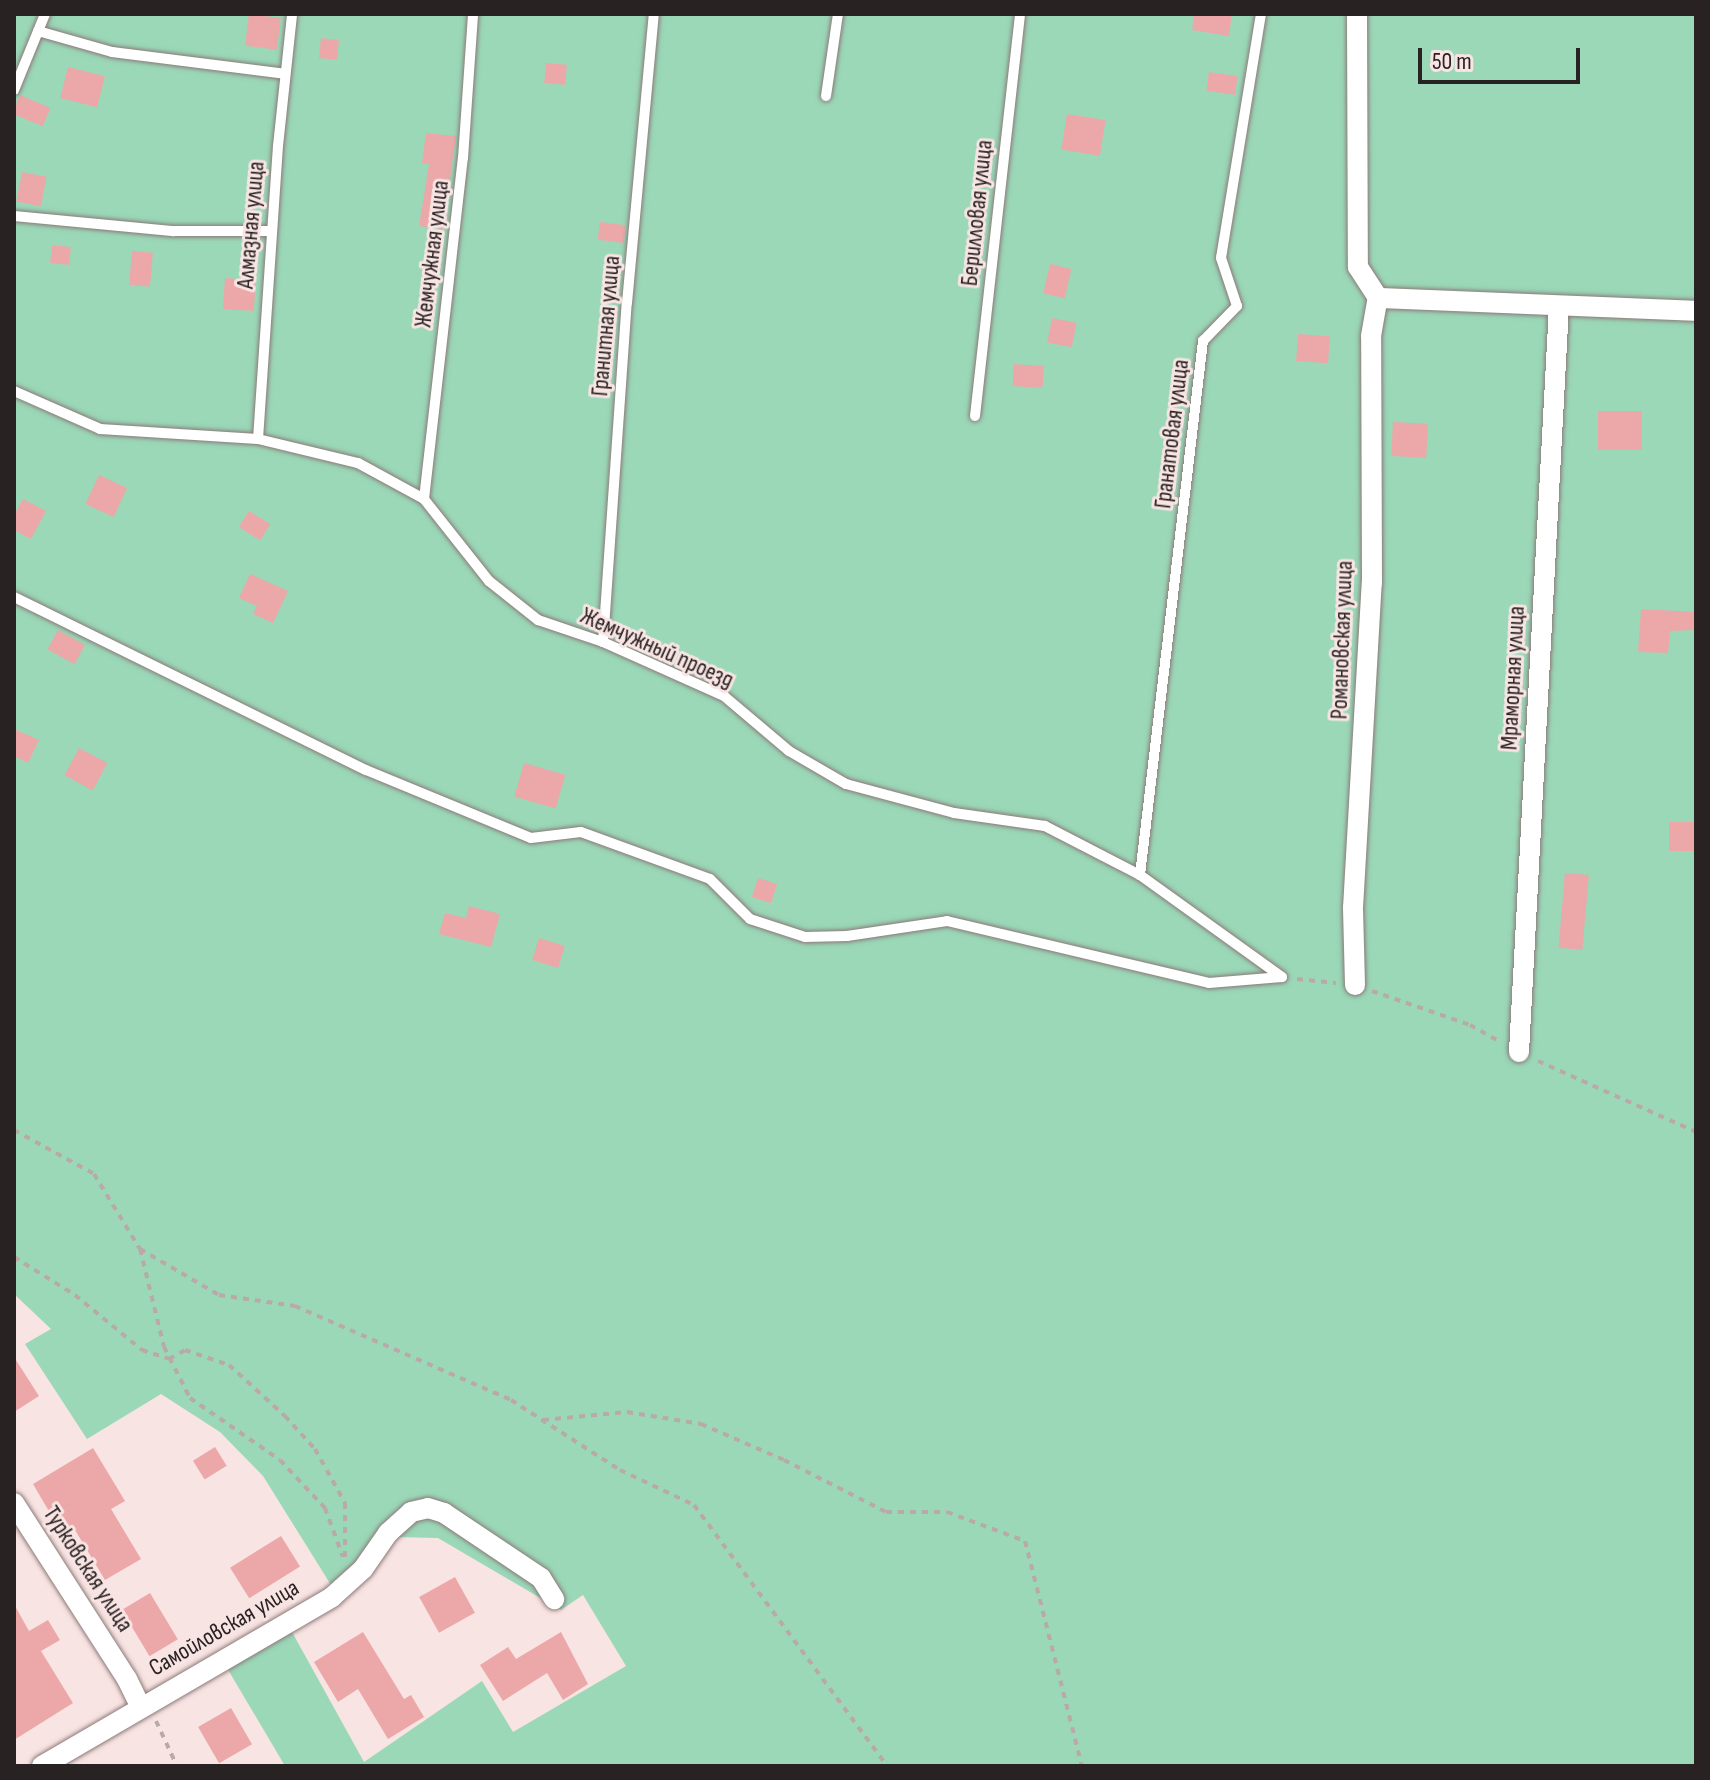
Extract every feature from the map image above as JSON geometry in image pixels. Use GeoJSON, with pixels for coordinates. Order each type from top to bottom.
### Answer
{"type":"FeatureCollection","features":[{"type":"Feature","properties":{"kind":"street"},"geometry":{"type":"LineString","coordinates":[[1357,14],[1358,267],[1378,298],[1696,311]]}},
{"type":"Feature","properties":{"kind":"street","name":"Романовская улица"},"geometry":{"type":"LineString","coordinates":[[1355,985],[1353,908],[1372,583],[1371,336],[1378,298]]}},
{"type":"Feature","properties":{"kind":"street","name":"Мраморная улица"},"geometry":{"type":"LineString","coordinates":[[1519,1052],[1559,307]]}},
{"type":"Feature","properties":{"kind":"street","name":"Турковская улица"},"geometry":{"type":"LineString","coordinates":[[14,1503],[127,1679],[140,1706]]}},
{"type":"Feature","properties":{"kind":"street","name":"Самойловская улица"},"geometry":{"type":"LineString","coordinates":[[42,1766],[140,1706],[332,1597],[363,1569],[388,1533],[411,1512],[428,1508],[444,1513],[541,1578],[554,1599]]}},
{"type":"Feature","properties":{"kind":"lane"},"geometry":{"type":"LineString","coordinates":[[14,90],[45,14]]}},
{"type":"Feature","properties":{"kind":"lane","name":"Алмазная улица"},"geometry":{"type":"LineString","coordinates":[[258,439],[271,231],[292,14]]}},
{"type":"Feature","properties":{"kind":"lane","name":"Жемчужная улица"},"geometry":{"type":"LineString","coordinates":[[424,499],[463,158],[473,14]]}},
{"type":"Feature","properties":{"kind":"lane","name":"Гранитная улица"},"geometry":{"type":"LineString","coordinates":[[603,642],[627,303],[654,14]]}},
{"type":"Feature","properties":{"kind":"lane"},"geometry":{"type":"LineString","coordinates":[[826,96],[838,14]]}},
{"type":"Feature","properties":{"kind":"lane","name":"Берилловая улица"},"geometry":{"type":"LineString","coordinates":[[975,416],[1020,14]]}},
{"type":"Feature","properties":{"kind":"lane","name":"Гранатовая улица"},"geometry":{"type":"LineString","coordinates":[[1140,875],[1203,341],[1237,306],[1221,258],[1261,14]]}},
{"type":"Feature","properties":{"kind":"lane"},"geometry":{"type":"LineString","coordinates":[[38,31],[112,52],[285,74]]}},
{"type":"Feature","properties":{"kind":"lane"},"geometry":{"type":"LineString","coordinates":[[14,216],[174,231],[271,231]]}},
{"type":"Feature","properties":{"kind":"lane","name":"Жемчужный проезд"},"geometry":{"type":"LineString","coordinates":[[14,391],[100,429],[258,439],[358,463],[424,499],[489,581],[538,620],[603,642],[724,696],[789,751],[846,784],[954,813],[1045,826],[1140,875],[1282,977]]}},
{"type":"Feature","properties":{"kind":"lane"},"geometry":{"type":"LineString","coordinates":[[14,597],[366,770],[531,838],[581,832],[695,873],[710,879],[750,919],[805,937],[847,936],[947,921],[1209,983],[1282,977]]}},
{"type":"Feature","properties":{"kind":"path"},"geometry":{"type":"LineString","coordinates":[[1282,977],[1355,985],[1470,1025],[1519,1052],[1696,1132]]}},
{"type":"Feature","properties":{"kind":"path"},"geometry":{"type":"LineString","coordinates":[[14,1130],[94,1174],[140,1249],[144,1277],[169,1359],[190,1398],[280,1460],[325,1508],[345,1562],[345,1503],[315,1449],[229,1365],[185,1350],[169,1359],[142,1350],[75,1295],[14,1257]]}},
{"type":"Feature","properties":{"kind":"path"},"geometry":{"type":"LineString","coordinates":[[140,1249],[219,1295],[295,1306],[511,1400],[620,1470],[694,1505],[887,1766]]}},
{"type":"Feature","properties":{"kind":"path"},"geometry":{"type":"LineString","coordinates":[[542,1420],[627,1412],[701,1424],[784,1460],[886,1512],[947,1512],[1025,1541],[1082,1766]]}},
{"type":"Feature","properties":{"kind":"path"},"geometry":{"type":"LineString","coordinates":[[140,1706],[157,1722],[177,1766]]}},
{"type":"Feature","properties":{"kind":"green space"},"geometry":{"type":"Polygon","coordinates":[[[14,14],[1696,14],[1696,1766],[285,1766],[227,1668],[292,1632],[364,1762],[482,1681],[513,1732],[626,1666],[583,1595],[561,1610],[438,1538],[395,1537],[331,1585],[263,1476],[220,1432],[161,1394],[87,1439],[25,1344],[51,1329],[14,1294],[14,14]]]}},
{"type":"Feature","properties":{"kind":"building"},"geometry":{"type":"Polygon","coordinates":[[[249,14],[281,18],[277,50],[245,46],[249,14]]]}},
{"type":"Feature","properties":{"kind":"building"},"geometry":{"type":"Polygon","coordinates":[[[1194,14],[1232,14],[1229,36],[1192,30],[1194,14]]]}},
{"type":"Feature","properties":{"kind":"building"},"geometry":{"type":"Polygon","coordinates":[[[321,38],[339,40],[337,60],[319,58],[321,38]]]}},
{"type":"Feature","properties":{"kind":"building"},"geometry":{"type":"Polygon","coordinates":[[[546,63],[567,65],[565,85],[544,83],[546,63]]]}},
{"type":"Feature","properties":{"kind":"building"},"geometry":{"type":"Polygon","coordinates":[[[68,67],[105,76],[97,107],[60,98],[68,67]]]}},
{"type":"Feature","properties":{"kind":"building"},"geometry":{"type":"Polygon","coordinates":[[[1209,72],[1238,76],[1235,95],[1206,91],[1209,72]]]}},
{"type":"Feature","properties":{"kind":"building"},"geometry":{"type":"Polygon","coordinates":[[[20,95],[50,108],[43,126],[14,114],[20,95]]]}},
{"type":"Feature","properties":{"kind":"building"},"geometry":{"type":"Polygon","coordinates":[[[1067,114],[1106,120],[1100,156],[1061,150],[1067,114]]]}},
{"type":"Feature","properties":{"kind":"building"},"geometry":{"type":"Polygon","coordinates":[[[426,133],[456,136],[443,229],[419,226],[429,164],[422,163],[426,133]]]}},
{"type":"Feature","properties":{"kind":"building"},"geometry":{"type":"Polygon","coordinates":[[[22,172],[47,177],[41,206],[16,201],[22,172]]]}},
{"type":"Feature","properties":{"kind":"building"},"geometry":{"type":"Polygon","coordinates":[[[600,222],[626,225],[624,243],[598,240],[600,222]]]}},
{"type":"Feature","properties":{"kind":"building"},"geometry":{"type":"Polygon","coordinates":[[[52,245],[71,247],[69,265],[50,263],[52,245]]]}},
{"type":"Feature","properties":{"kind":"building"},"geometry":{"type":"Polygon","coordinates":[[[132,251],[153,253],[150,287],[129,285],[132,251]]]}},
{"type":"Feature","properties":{"kind":"building"},"geometry":{"type":"Polygon","coordinates":[[[1050,264],[1071,269],[1065,298],[1043,293],[1050,264]]]}},
{"type":"Feature","properties":{"kind":"building"},"geometry":{"type":"Polygon","coordinates":[[[225,278],[256,280],[254,311],[223,309],[225,278]]]}},
{"type":"Feature","properties":{"kind":"building"},"geometry":{"type":"Polygon","coordinates":[[[1052,318],[1077,323],[1072,347],[1047,343],[1052,318]]]}},
{"type":"Feature","properties":{"kind":"building"},"geometry":{"type":"Polygon","coordinates":[[[1298,334],[1330,336],[1328,363],[1296,361],[1298,334]]]}},
{"type":"Feature","properties":{"kind":"building"},"geometry":{"type":"Polygon","coordinates":[[[1014,364],[1044,366],[1042,388],[1012,386],[1014,364]]]}},
{"type":"Feature","properties":{"kind":"building"},"geometry":{"type":"Polygon","coordinates":[[[1598,411],[1642,411],[1642,450],[1598,450],[1598,411]]]}},
{"type":"Feature","properties":{"kind":"building"},"geometry":{"type":"Polygon","coordinates":[[[1393,422],[1428,424],[1426,458],[1391,456],[1393,422]]]}},
{"type":"Feature","properties":{"kind":"building"},"geometry":{"type":"Polygon","coordinates":[[[99,475],[127,488],[114,517],[85,504],[99,475]]]}},
{"type":"Feature","properties":{"kind":"building"},"geometry":{"type":"Polygon","coordinates":[[[23,499],[46,511],[31,539],[14,530],[14,515],[23,499]]]}},
{"type":"Feature","properties":{"kind":"building"},"geometry":{"type":"Polygon","coordinates":[[[249,511],[270,524],[260,540],[239,527],[249,511]]]}},
{"type":"Feature","properties":{"kind":"building"},"geometry":{"type":"Polygon","coordinates":[[[250,574],[288,591],[273,623],[253,614],[257,606],[239,598],[250,574]]]}},
{"type":"Feature","properties":{"kind":"building"},"geometry":{"type":"Polygon","coordinates":[[[1641,609],[1696,612],[1696,630],[1670,631],[1668,653],[1638,652],[1641,609]]]}},
{"type":"Feature","properties":{"kind":"building"},"geometry":{"type":"Polygon","coordinates":[[[58,630],[85,645],[74,664],[47,649],[58,630]]]}},
{"type":"Feature","properties":{"kind":"building"},"geometry":{"type":"Polygon","coordinates":[[[14,729],[39,740],[28,763],[14,756],[14,729]]]}},
{"type":"Feature","properties":{"kind":"building"},"geometry":{"type":"Polygon","coordinates":[[[79,748],[107,763],[93,790],[64,775],[79,748]]]}},
{"type":"Feature","properties":{"kind":"building"},"geometry":{"type":"Polygon","coordinates":[[[524,763],[565,775],[556,808],[514,797],[524,763]]]}},
{"type":"Feature","properties":{"kind":"building"},"geometry":{"type":"Polygon","coordinates":[[[1669,822],[1696,822],[1696,851],[1669,851],[1669,822]]]}},
{"type":"Feature","properties":{"kind":"building"},"geometry":{"type":"Polygon","coordinates":[[[1565,873],[1589,875],[1582,950],[1558,948],[1565,873]]]}},
{"type":"Feature","properties":{"kind":"building"},"geometry":{"type":"Polygon","coordinates":[[[758,878],[777,884],[771,903],[752,897],[758,878]]]}},
{"type":"Feature","properties":{"kind":"building"},"geometry":{"type":"Polygon","coordinates":[[[469,906],[500,914],[491,947],[439,934],[445,913],[466,918],[469,906]]]}},
{"type":"Feature","properties":{"kind":"building"},"geometry":{"type":"Polygon","coordinates":[[[539,938],[565,946],[558,968],[532,960],[539,938]]]}},
{"type":"Feature","properties":{"kind":"building"},"geometry":{"type":"Polygon","coordinates":[[[14,1357],[39,1396],[14,1412],[14,1357]]]}},
{"type":"Feature","properties":{"kind":"building"},"geometry":{"type":"Polygon","coordinates":[[[215,1447],[227,1466],[205,1479],[193,1461],[215,1447]]]}},
{"type":"Feature","properties":{"kind":"building"},"geometry":{"type":"Polygon","coordinates":[[[93,1448],[125,1501],[111,1509],[141,1559],[105,1580],[75,1530],[64,1537],[33,1484],[93,1448]]]}},
{"type":"Feature","properties":{"kind":"building"},"geometry":{"type":"Polygon","coordinates":[[[281,1536],[300,1567],[249,1598],[230,1568],[281,1536]]]}},
{"type":"Feature","properties":{"kind":"building"},"geometry":{"type":"Polygon","coordinates":[[[455,1577],[475,1613],[439,1633],[419,1597],[455,1577]]]}},
{"type":"Feature","properties":{"kind":"building"},"geometry":{"type":"Polygon","coordinates":[[[150,1593],[178,1639],[150,1656],[122,1610],[150,1593]]]}},
{"type":"Feature","properties":{"kind":"building"},"geometry":{"type":"Polygon","coordinates":[[[14,1604],[29,1631],[48,1620],[60,1640],[41,1651],[73,1703],[14,1740],[14,1604]]]}},
{"type":"Feature","properties":{"kind":"building"},"geometry":{"type":"Polygon","coordinates":[[[363,1632],[404,1699],[411,1695],[424,1717],[388,1739],[358,1689],[338,1702],[314,1662],[363,1632]]]}},
{"type":"Feature","properties":{"kind":"building"},"geometry":{"type":"Polygon","coordinates":[[[561,1632],[588,1684],[563,1700],[547,1673],[503,1701],[480,1665],[508,1647],[516,1659],[561,1632]]]}},
{"type":"Feature","properties":{"kind":"building"},"geometry":{"type":"Polygon","coordinates":[[[231,1708],[252,1744],[219,1763],[198,1727],[231,1708]]]}}]}
